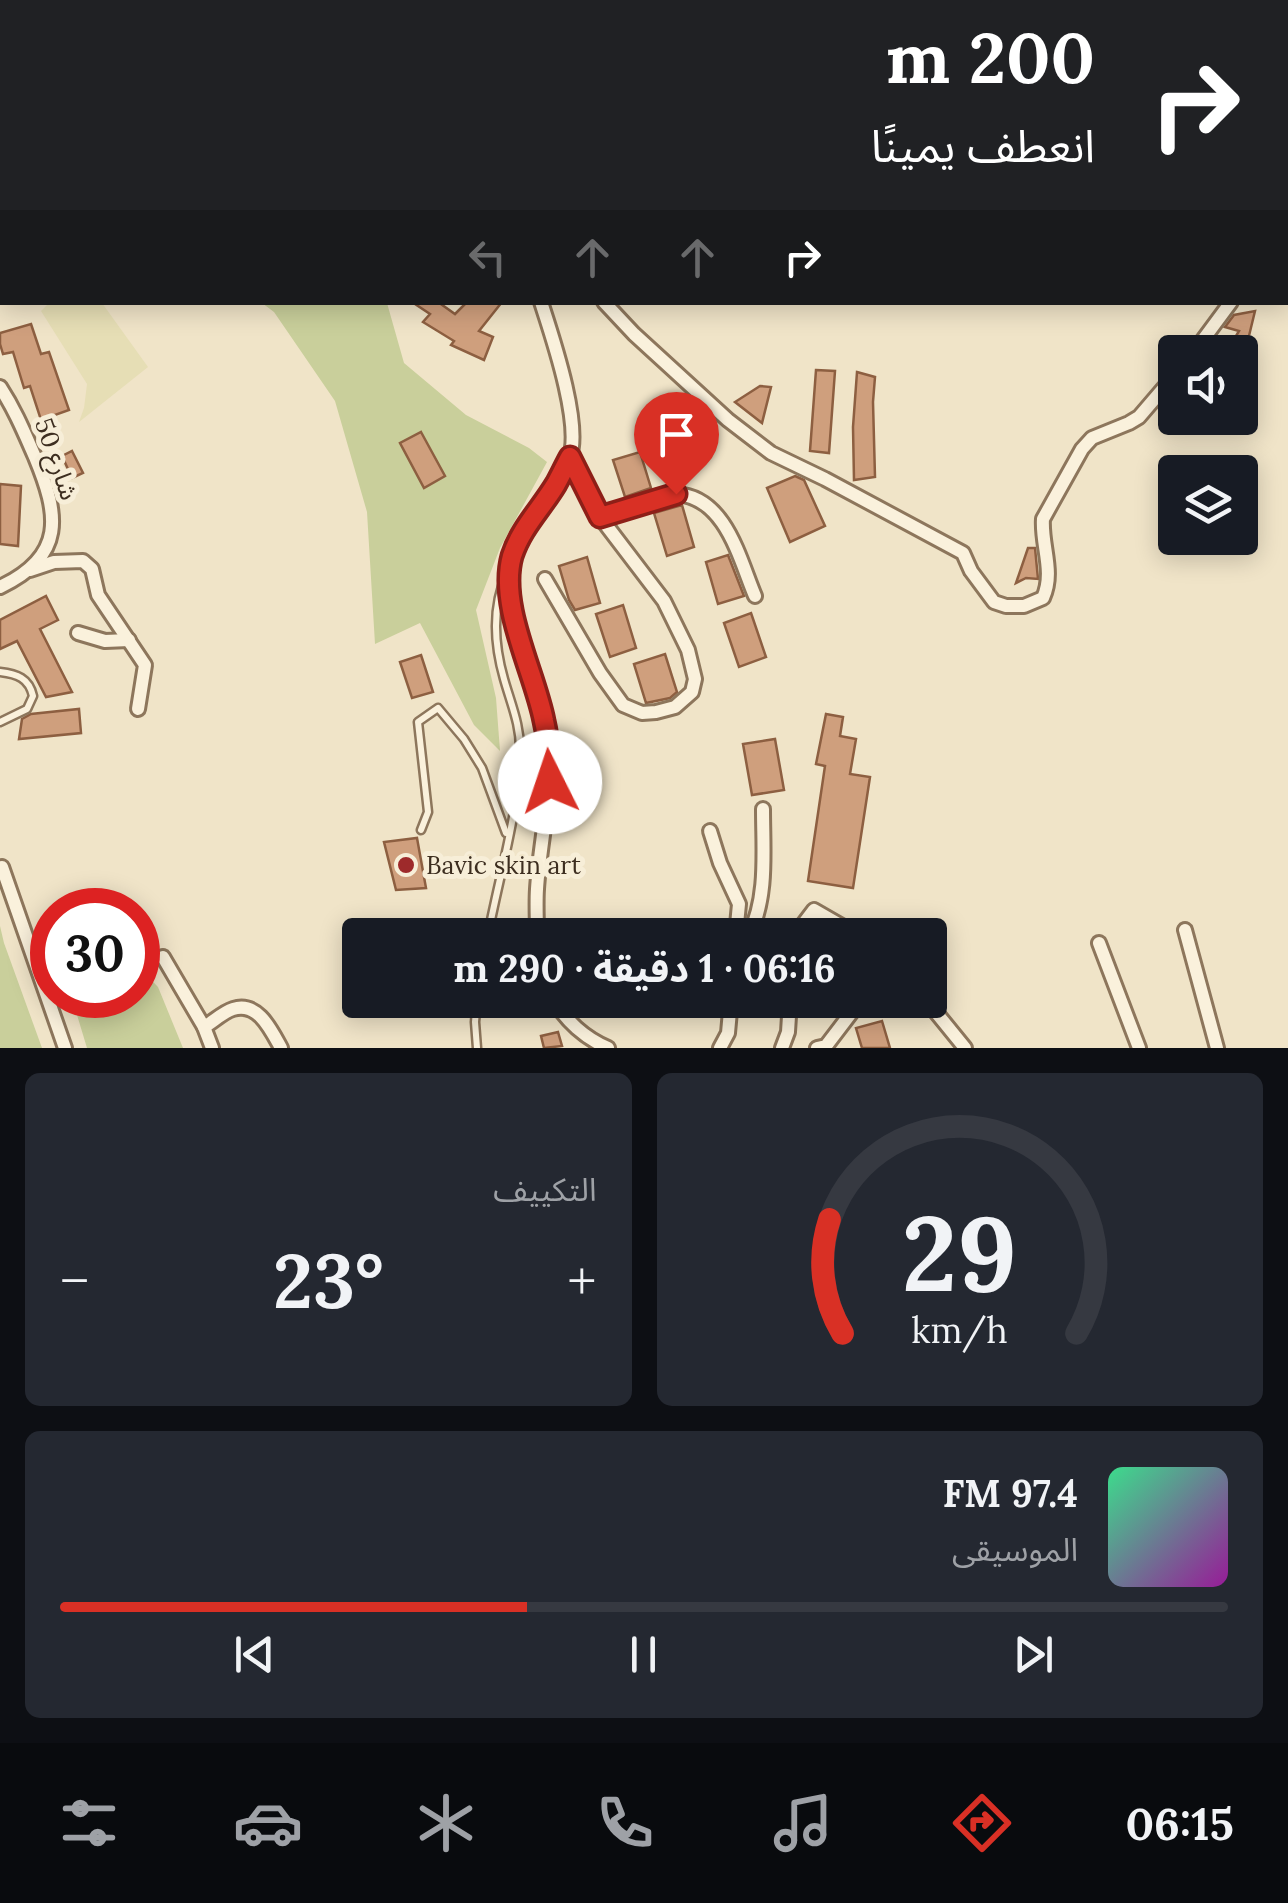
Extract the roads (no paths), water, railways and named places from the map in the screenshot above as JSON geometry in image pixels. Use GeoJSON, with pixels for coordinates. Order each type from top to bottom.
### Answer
{"type":"FeatureCollection","features":[{"type":"Feature","properties":{"kind":"street"},"geometry":{"type":"LineString","coordinates":[[538,918],[537,889],[550,782],[548,748],[545,722],[512,607],[510,568],[525,528],[570,457],[573,438],[542,305]]}},
{"type":"Feature","properties":{"kind":"street"},"geometry":{"type":"LineString","coordinates":[[607,305],[701,396],[771,453],[963,553],[984,591],[994,602],[1006,606],[1024,606],[1043,598],[1048,587],[1043,519],[1082,448],[1092,438],[1129,424],[1158,394]]}},
{"type":"Feature","properties":{"kind":"street"},"geometry":{"type":"LineString","coordinates":[[1207,335],[1229,305]]}},
{"type":"Feature","properties":{"kind":"street","name":"شارع 50"},"geometry":{"type":"LineString","coordinates":[[0,387],[18,415],[53,506],[48,542],[28,571]]}},
{"type":"Feature","properties":{"kind":"street"},"geometry":{"type":"LineString","coordinates":[[545,579],[624,706],[642,714],[685,701],[695,686],[688,650],[664,601],[600,517],[570,457]]}},
{"type":"Feature","properties":{"kind":"street"},"geometry":{"type":"LineString","coordinates":[[600,517],[669,494],[710,506],[726,528],[756,596]]}},
{"type":"Feature","properties":{"kind":"street"},"geometry":{"type":"LineString","coordinates":[[0,586],[54,562],[83,561],[92,569],[98,595],[145,665],[138,708]]}},
{"type":"Feature","properties":{"kind":"street"},"geometry":{"type":"LineString","coordinates":[[78,632],[105,641],[129,640]]}},
{"type":"Feature","properties":{"kind":"street"},"geometry":{"type":"LineString","coordinates":[[756,918],[764,872],[762,810]]}},
{"type":"Feature","properties":{"kind":"street"},"geometry":{"type":"LineString","coordinates":[[710,830],[720,864],[739,904],[738,918]]}},
{"type":"Feature","properties":{"kind":"street"},"geometry":{"type":"LineString","coordinates":[[2,867],[65,1048]]}},
{"type":"Feature","properties":{"kind":"street"},"geometry":{"type":"LineString","coordinates":[[808,918],[814,910],[828,918]]}},
{"type":"Feature","properties":{"kind":"street"},"geometry":{"type":"LineString","coordinates":[[1184,930],[1217,1048]]}},
{"type":"Feature","properties":{"kind":"street"},"geometry":{"type":"LineString","coordinates":[[1099,943],[1139,1048]]}},
{"type":"Feature","properties":{"kind":"street"},"geometry":{"type":"LineString","coordinates":[[163,958],[212,1048]]}},
{"type":"Feature","properties":{"kind":"street"},"geometry":{"type":"LineString","coordinates":[[204,1028],[233,1009],[248,1009],[266,1020],[281,1048]]}},
{"type":"Feature","properties":{"kind":"street"},"geometry":{"type":"LineString","coordinates":[[565,1018],[591,1040],[608,1048]]}},
{"type":"Feature","properties":{"kind":"street"},"geometry":{"type":"LineString","coordinates":[[720,1048],[728,1033],[729,1018]]}},
{"type":"Feature","properties":{"kind":"street"},"geometry":{"type":"LineString","coordinates":[[782,1048],[789,1018]]}},
{"type":"Feature","properties":{"kind":"street"},"geometry":{"type":"LineString","coordinates":[[817,1048],[826,1046],[847,1018]]}},
{"type":"Feature","properties":{"kind":"street"},"geometry":{"type":"LineString","coordinates":[[940,1018],[964,1048]]}},
{"type":"Feature","properties":{"kind":"lane"},"geometry":{"type":"LineString","coordinates":[[491,918],[518,786],[520,729],[503,676],[496,622],[500,590],[510,568]]}},
{"type":"Feature","properties":{"kind":"lane"},"geometry":{"type":"LineString","coordinates":[[0,672],[27,681],[32,696],[27,710],[0,722]]}},
{"type":"Feature","properties":{"kind":"lane"},"geometry":{"type":"LineString","coordinates":[[421,830],[428,812],[418,722],[438,708],[464,738],[482,768],[508,837]]}},
{"type":"Feature","properties":{"kind":"lane"},"geometry":{"type":"LineString","coordinates":[[475,1018],[477,1048]]}},
{"type":"Feature","properties":{"kind":"place","name":"Bavic skin art"},"geometry":{"type":"Point","coordinates":[406,865]}}]}
